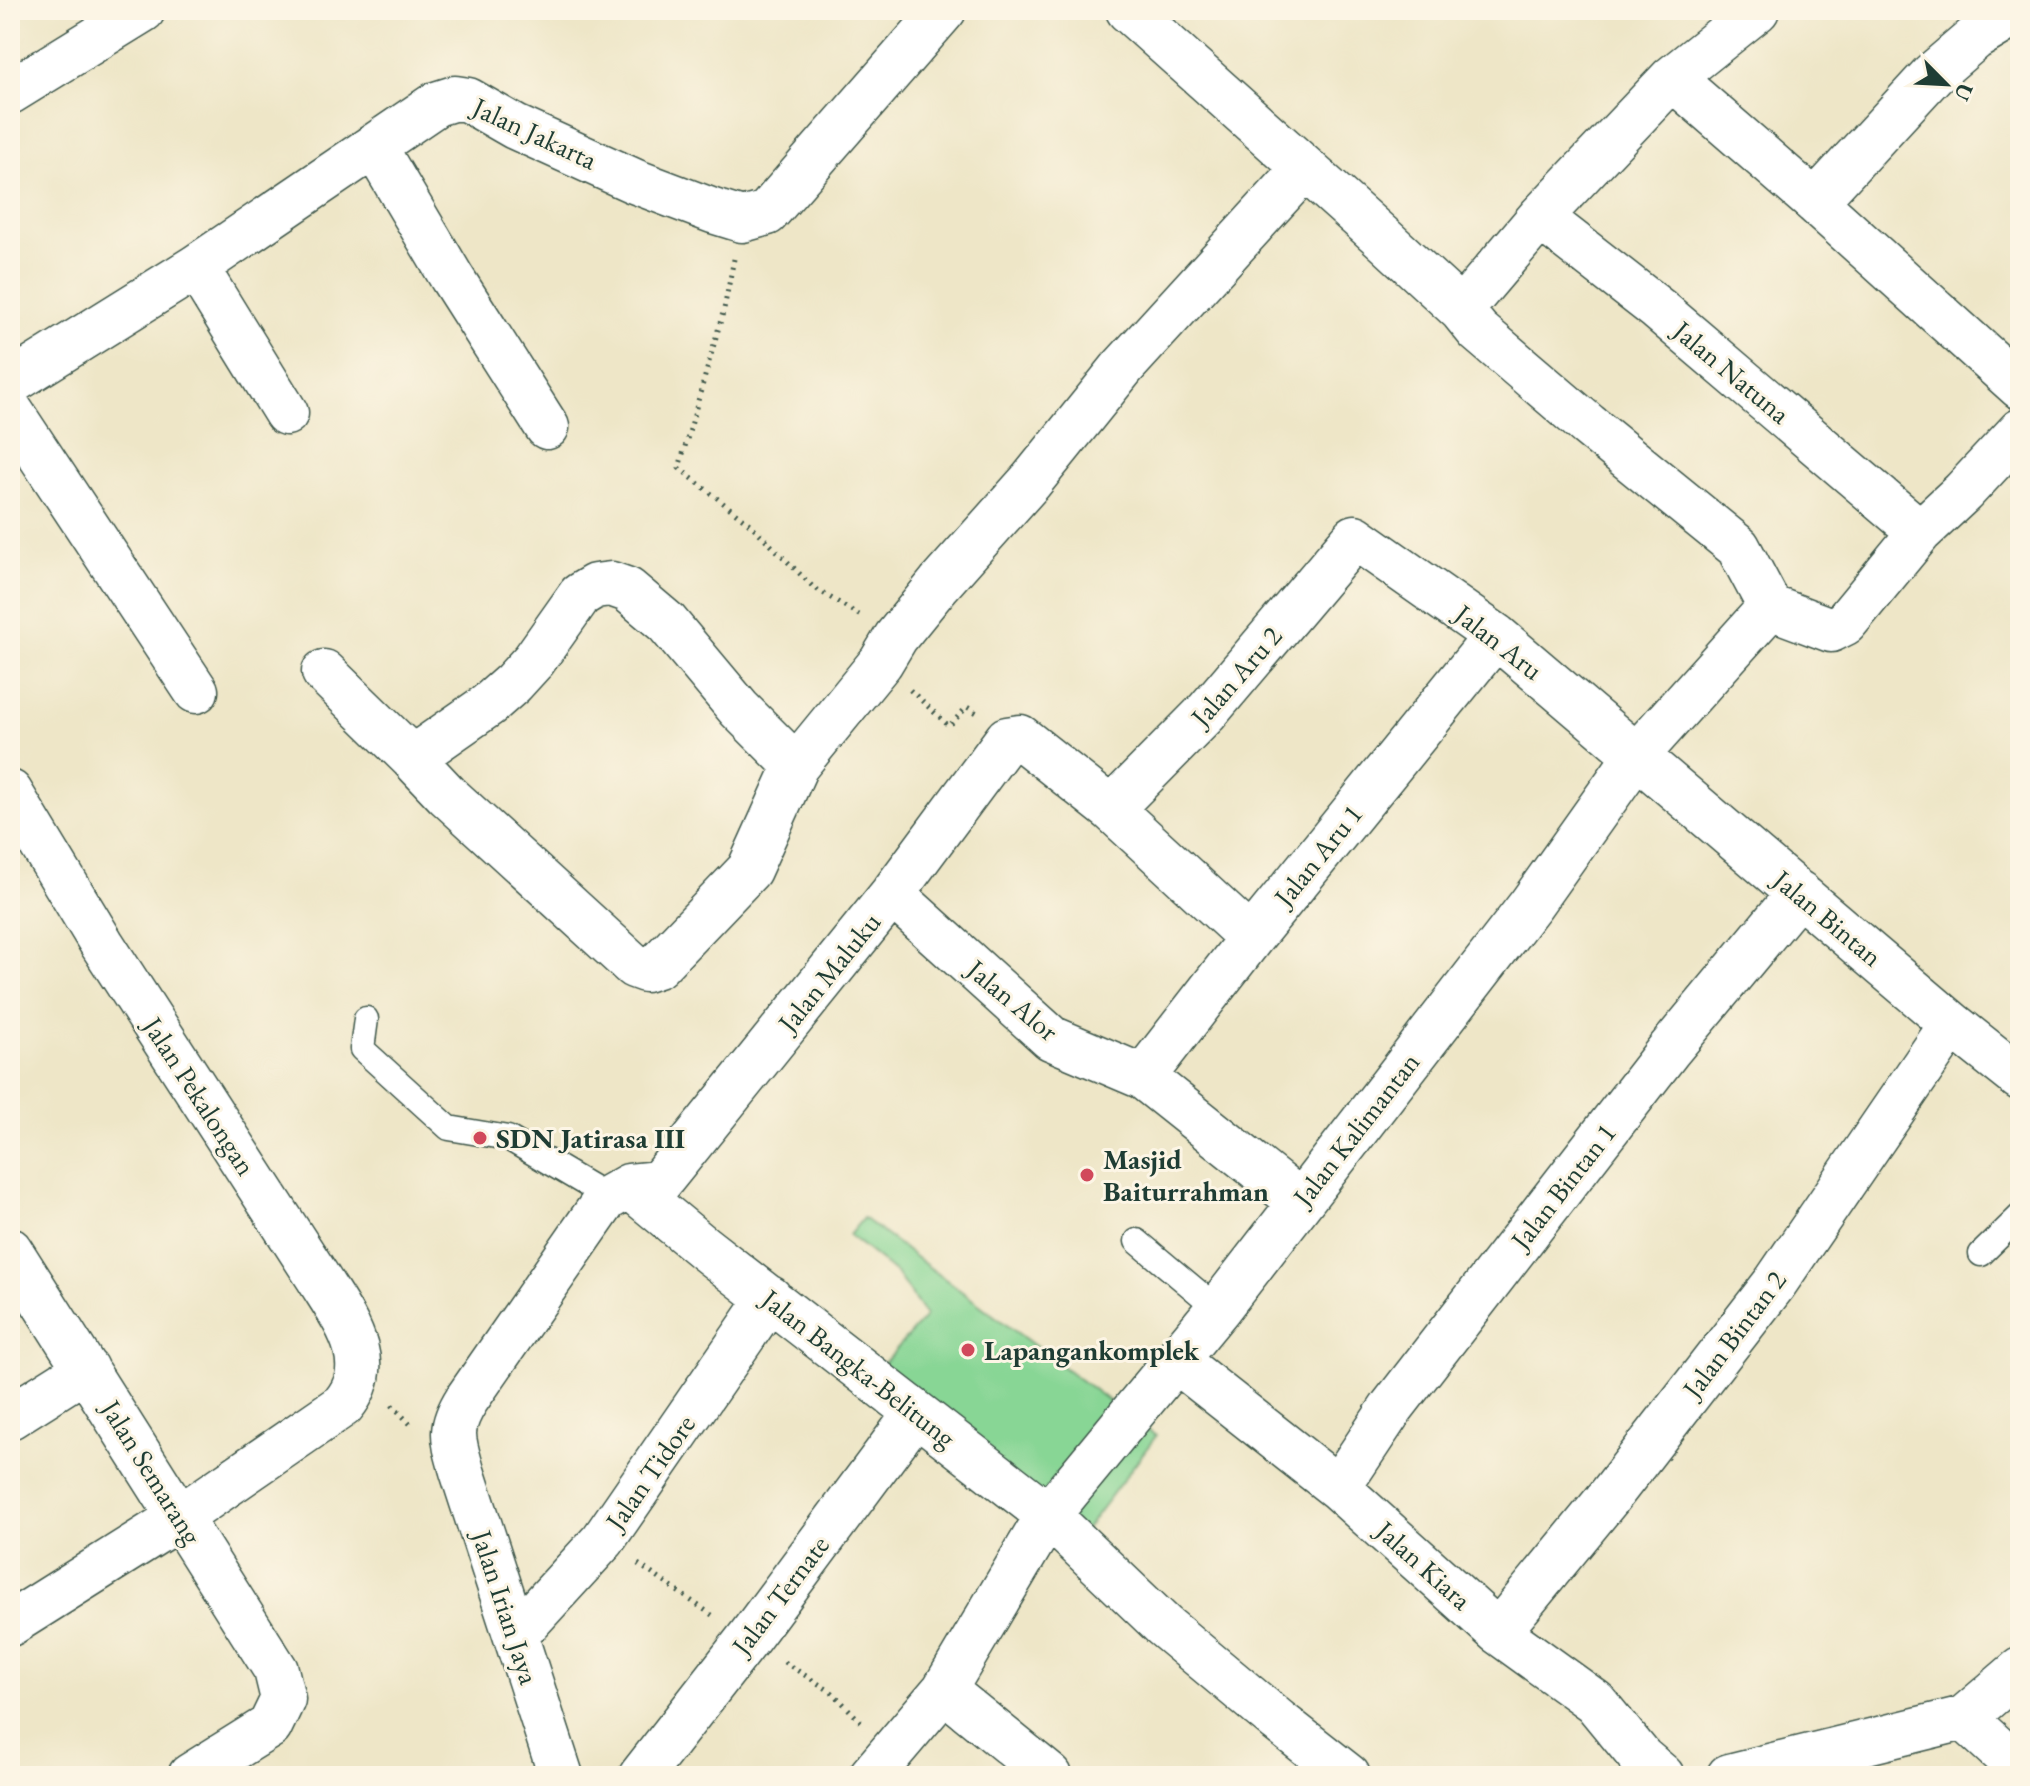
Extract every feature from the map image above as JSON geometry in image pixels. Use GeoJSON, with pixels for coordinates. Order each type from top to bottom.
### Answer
{"type":"FeatureCollection","features":[{"type":"Feature","properties":{"kind":"street"},"geometry":{"type":"LineString","coordinates":[[10,92],[143,10]]}},
{"type":"Feature","properties":{"kind":"street","name":"Jalan Jakarta"},"geometry":{"type":"LineString","coordinates":[[10,383],[196,267],[436,104],[455,98],[468,100],[515,127],[634,181],[713,211],[742,220],[767,213],[944,10]]}},
{"type":"Feature","properties":{"kind":"street"},"geometry":{"type":"LineString","coordinates":[[1128,10],[1461,310],[1478,331],[1738,547],[1770,607],[1831,630],[1845,623],[1920,532],[1963,492],[2020,431]]}},
{"type":"Feature","properties":{"kind":"street"},"geometry":{"type":"LineString","coordinates":[[1461,310],[1540,217],[1672,78],[1757,10]]}},
{"type":"Feature","properties":{"kind":"street"},"geometry":{"type":"LineString","coordinates":[[1815,202],[1933,74],[1975,38],[2020,11]]}},
{"type":"Feature","properties":{"kind":"street"},"geometry":{"type":"LineString","coordinates":[[1672,78],[2020,387]]}},
{"type":"Feature","properties":{"kind":"street"},"geometry":{"type":"LineString","coordinates":[[374,146],[452,278],[547,427]]}},
{"type":"Feature","properties":{"kind":"street"},"geometry":{"type":"LineString","coordinates":[[324,672],[509,854],[634,966],[645,970],[657,966],[749,870],[796,766],[939,584],[1031,481],[1122,368],[1304,169]]}},
{"type":"Feature","properties":{"kind":"street","name":"Jalan Natuna"},"geometry":{"type":"LineString","coordinates":[[1540,217],[1658,309],[1920,532]]}},
{"type":"Feature","properties":{"kind":"street"},"geometry":{"type":"LineString","coordinates":[[196,267],[286,413]]}},
{"type":"Feature","properties":{"kind":"street"},"geometry":{"type":"LineString","coordinates":[[10,410],[196,691]]}},
{"type":"Feature","properties":{"kind":"street","name":"Jalan Aru"},"geometry":{"type":"LineString","coordinates":[[1355,537],[1496,636],[1636,756]]}},
{"type":"Feature","properties":{"kind":"street","name":"Jalan Aru 2"},"geometry":{"type":"LineString","coordinates":[[1111,809],[1206,713],[1355,537]]}},
{"type":"Feature","properties":{"kind":"street"},"geometry":{"type":"LineString","coordinates":[[412,758],[488,705],[513,683],[534,660],[580,595],[595,586],[611,584],[628,590],[667,623],[739,709],[796,766]]}},
{"type":"Feature","properties":{"kind":"street","name":"Jalan Kalimantan"},"geometry":{"type":"LineString","coordinates":[[871,1776],[944,1690],[1048,1515],[1218,1309],[1531,904],[1636,756],[1770,607]]}},
{"type":"Feature","properties":{"kind":"street","name":"Jalan Aru 1"},"geometry":{"type":"LineString","coordinates":[[1143,1077],[1251,938],[1496,636]]}},
{"type":"Feature","properties":{"kind":"street"},"geometry":{"type":"LineString","coordinates":[[1020,737],[1111,809],[1251,938]]}},
{"type":"Feature","properties":{"kind":"street","name":"Jalan Maluku"},"geometry":{"type":"LineString","coordinates":[[453,1430],[467,1399],[606,1199],[629,1186],[659,1183],[892,894],[998,748],[1007,739],[1020,737]]}},
{"type":"Feature","properties":{"kind":"street","name":"Jalan Bintan"},"geometry":{"type":"LineString","coordinates":[[1636,756],[2020,1078]]}},
{"type":"Feature","properties":{"kind":"street","name":"Jalan Pekalongan"},"geometry":{"type":"LineString","coordinates":[[10,792],[102,944],[344,1322],[358,1352],[351,1387]]}},
{"type":"Feature","properties":{"kind":"street","name":"Jalan Bintan 1"},"geometry":{"type":"LineString","coordinates":[[1338,1488],[1401,1394],[1668,1051],[1799,893]]}},
{"type":"Feature","properties":{"kind":"street","name":"Jalan Alor"},"geometry":{"type":"LineString","coordinates":[[892,894],[1051,1038],[1143,1077],[1300,1202]]}},
{"type":"Feature","properties":{"kind":"street","name":"Jalan Bintan 2"},"geometry":{"type":"LineString","coordinates":[[1498,1632],[1609,1497],[1775,1283],[1952,1024]]}},
{"type":"Feature","properties":{"kind":"street","name":"Jalan Bangka-Belitung"},"geometry":{"type":"LineString","coordinates":[[629,1186],[704,1248],[1048,1515],[1164,1626],[1348,1776]]}},
{"type":"Feature","properties":{"kind":"street","name":"Jalan Semarang"},"geometry":{"type":"LineString","coordinates":[[10,1250],[276,1670],[283,1699],[270,1726],[190,1776]]}},
{"type":"Feature","properties":{"kind":"street","name":"Jalan Tidore"},"geometry":{"type":"LineString","coordinates":[[516,1635],[603,1540],[770,1298]]}},
{"type":"Feature","properties":{"kind":"street","name":"Jalan Kiara"},"geometry":{"type":"LineString","coordinates":[[1177,1361],[1338,1488],[1498,1632],[1595,1702],[1641,1758],[1662,1776]]}},
{"type":"Feature","properties":{"kind":"street"},"geometry":{"type":"LineString","coordinates":[[10,1417],[86,1369]]}},
{"type":"Feature","properties":{"kind":"street"},"geometry":{"type":"LineString","coordinates":[[10,1624],[180,1517],[351,1387]]}},
{"type":"Feature","properties":{"kind":"street","name":"Jalan Ternate"},"geometry":{"type":"LineString","coordinates":[[641,1776],[748,1639],[916,1413]]}},
{"type":"Feature","properties":{"kind":"street","name":"Jalan Irian Jaya"},"geometry":{"type":"LineString","coordinates":[[453,1430],[561,1776]]}},
{"type":"Feature","properties":{"kind":"street"},"geometry":{"type":"LineString","coordinates":[[1729,1776],[1964,1718],[2020,1670]]}},
{"type":"Feature","properties":{"kind":"street"},"geometry":{"type":"LineString","coordinates":[[944,1690],[1044,1770]]}},
{"type":"Feature","properties":{"kind":"street"},"geometry":{"type":"LineString","coordinates":[[1964,1718],[2020,1769]]}},
{"type":"Feature","properties":{"kind":"lane"},"geometry":{"type":"LineString","coordinates":[[366,1019],[362,1049],[449,1128],[508,1138],[598,1191],[629,1186]]}},
{"type":"Feature","properties":{"kind":"lane"},"geometry":{"type":"LineString","coordinates":[[1981,1254],[2020,1216]]}},
{"type":"Feature","properties":{"kind":"lane"},"geometry":{"type":"LineString","coordinates":[[1137,1241],[1218,1309]]}},
{"type":"Feature","properties":{"kind":"path"},"geometry":{"type":"LineString","coordinates":[[713,211],[735,252],[724,309],[679,468],[751,525],[813,587],[889,650],[949,726],[967,707],[1020,737]]}},
{"type":"Feature","properties":{"kind":"path"},"geometry":{"type":"LineString","coordinates":[[351,1387],[412,1427],[438,1411],[453,1430]]}},
{"type":"Feature","properties":{"kind":"green space","name":"Lapangankomplek"},"geometry":{"type":"Polygon","coordinates":[[[863,1218],[1156,1436],[1073,1546],[866,1383],[926,1316],[896,1273],[849,1235],[863,1218]]]}},
{"type":"Feature","properties":{"kind":"place","name":"SDN Jatirasa III"},"geometry":{"type":"Point","coordinates":[480,1138]}},
{"type":"Feature","properties":{"kind":"place","name":"Masjid Baiturrahman"},"geometry":{"type":"Point","coordinates":[1087,1175]}},
{"type":"Feature","properties":{"kind":"place","name":"Lapangankomplek"},"geometry":{"type":"Point","coordinates":[968,1350]}}]}
